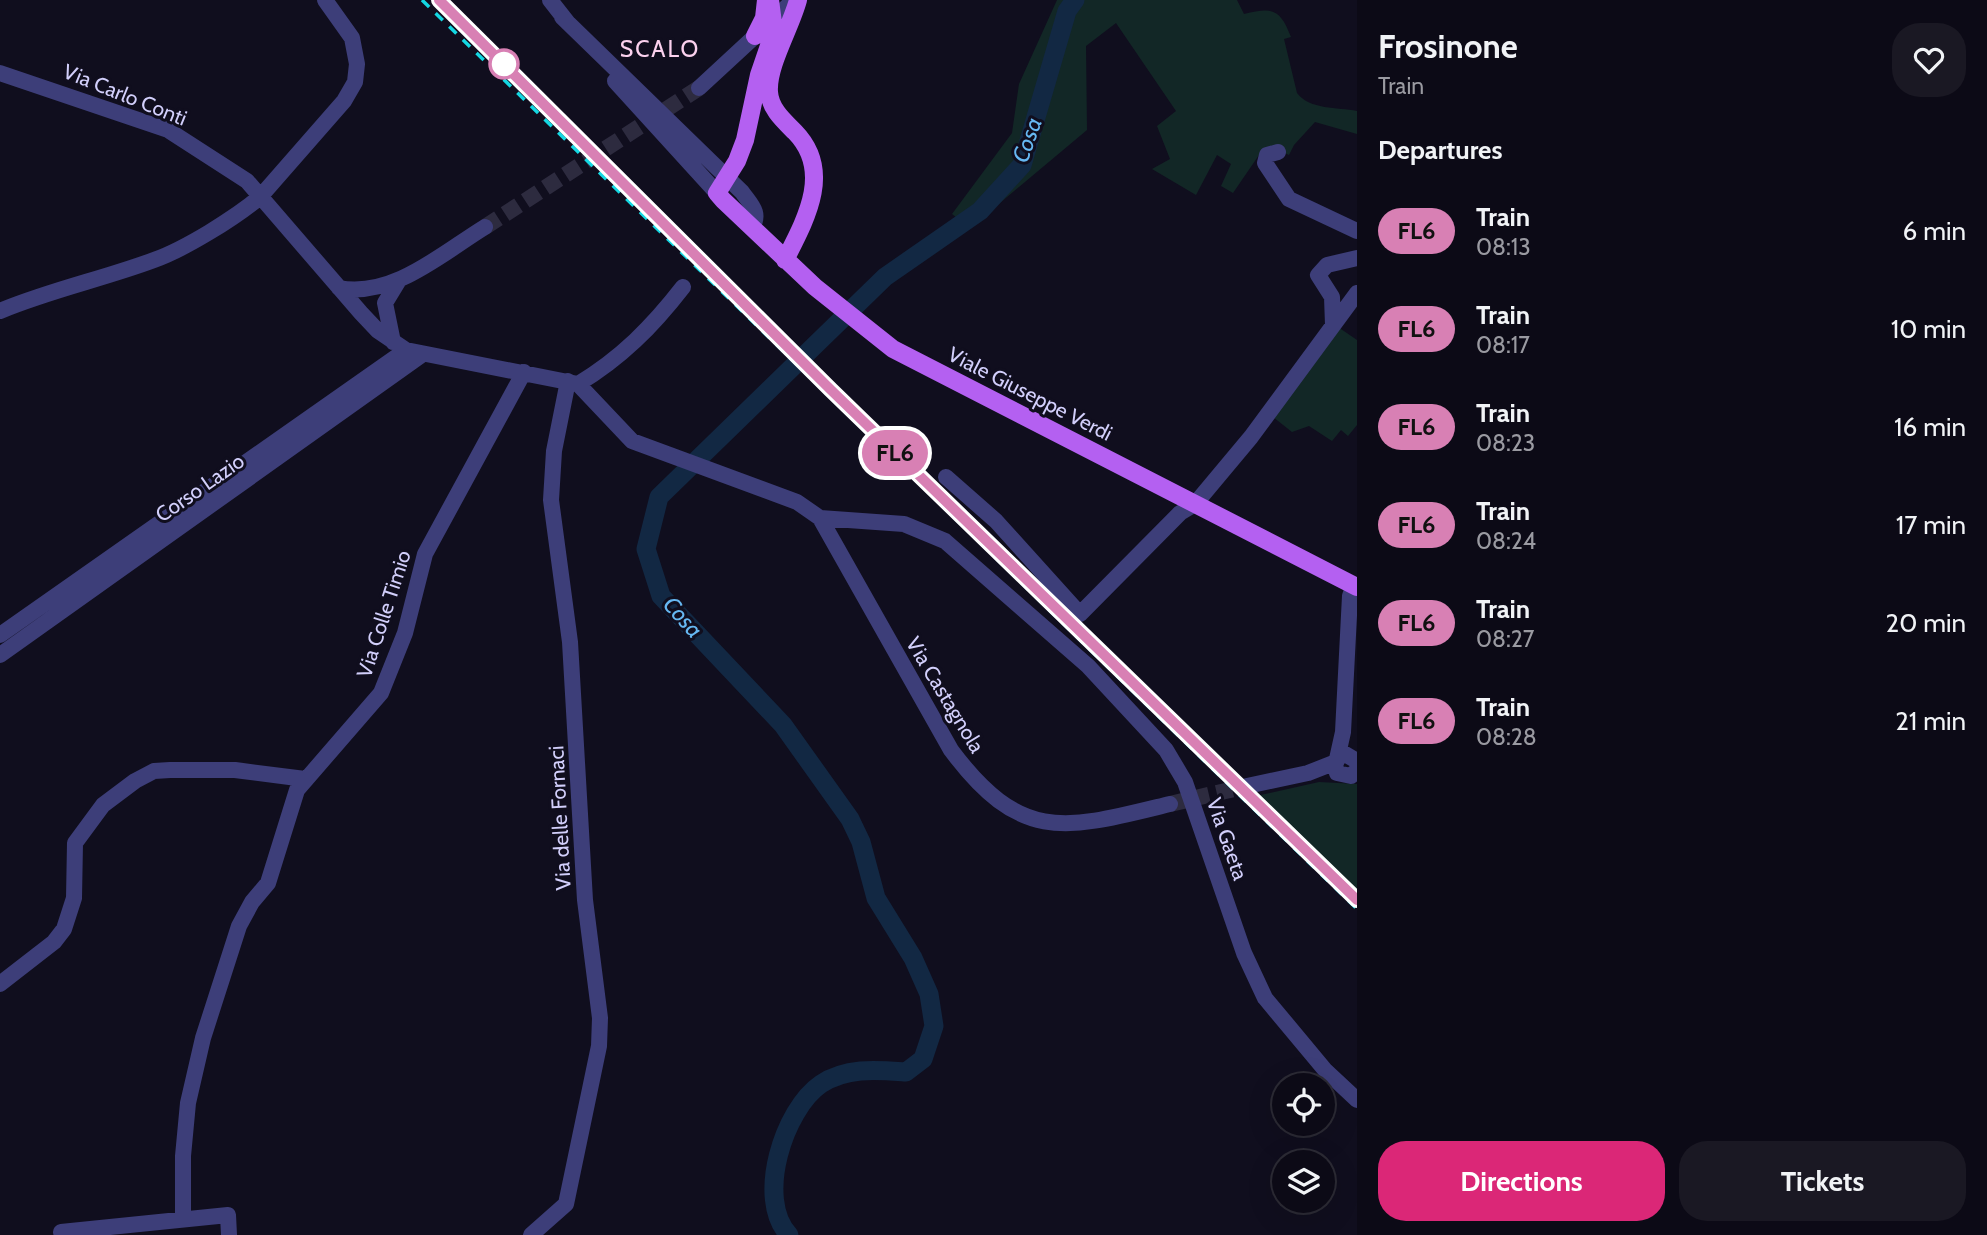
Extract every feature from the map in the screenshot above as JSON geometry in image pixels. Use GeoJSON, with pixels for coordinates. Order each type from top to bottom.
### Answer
{"type":"FeatureCollection","features":[{"type":"Feature","properties":{"kind":"main road"},"geometry":{"type":"LineString","coordinates":[[717,193],[745,140],[775,19],[768,0]]}},
{"type":"Feature","properties":{"kind":"main road"},"geometry":{"type":"LineString","coordinates":[[755,36],[764,18],[768,0]]}},
{"type":"Feature","properties":{"kind":"main road"},"geometry":{"type":"LineString","coordinates":[[785,260],[810,209],[815,188],[814,166],[808,147],[779,115],[769,92],[790,1]]}},
{"type":"Feature","properties":{"kind":"main road","name":"Viale Giuseppe Verdi"},"geometry":{"type":"LineString","coordinates":[[717,193],[815,287],[893,349],[1355,586]]}},
{"type":"Feature","properties":{"kind":"street"},"geometry":{"type":"LineString","coordinates":[[0,311],[30,298],[157,259],[244,210],[260,197],[344,101],[355,82],[357,64],[352,38],[325,0]]}},
{"type":"Feature","properties":{"kind":"street"},"geometry":{"type":"LineString","coordinates":[[550,0],[717,193]]}},
{"type":"Feature","properties":{"kind":"street"},"geometry":{"type":"LineString","coordinates":[[699,88],[775,19],[790,1]]}},
{"type":"Feature","properties":{"kind":"street"},"geometry":{"type":"LineString","coordinates":[[562,17],[725,174],[756,212],[758,218],[752,228]]}},
{"type":"Feature","properties":{"kind":"street","name":"Via Carlo Conti"},"geometry":{"type":"LineString","coordinates":[[0,73],[168,130],[247,181],[361,313],[378,331],[400,346]]}},
{"type":"Feature","properties":{"kind":"street"},"geometry":{"type":"LineString","coordinates":[[1278,152],[1267,155],[1265,163],[1289,199],[1357,231]]}},
{"type":"Feature","properties":{"kind":"street"},"geometry":{"type":"LineString","coordinates":[[339,288],[373,289],[399,280],[485,227]]}},
{"type":"Feature","properties":{"kind":"street"},"geometry":{"type":"LineString","coordinates":[[1333,325],[1332,297],[1318,275],[1327,265],[1357,258]]}},
{"type":"Feature","properties":{"kind":"street"},"geometry":{"type":"LineString","coordinates":[[361,313],[385,303],[399,280]]}},
{"type":"Feature","properties":{"kind":"street"},"geometry":{"type":"LineString","coordinates":[[385,303],[400,346],[424,354],[573,382],[622,355],[648,330],[683,287]]}},
{"type":"Feature","properties":{"kind":"street"},"geometry":{"type":"LineString","coordinates":[[361,313],[373,289]]}},
{"type":"Feature","properties":{"kind":"street"},"geometry":{"type":"LineString","coordinates":[[946,477],[996,522],[1080,614],[1180,513],[1195,504],[1251,437],[1357,293]]}},
{"type":"Feature","properties":{"kind":"street"},"geometry":{"type":"LineString","coordinates":[[373,373],[382,347],[378,331]]}},
{"type":"Feature","properties":{"kind":"street","name":"Corso Lazio"},"geometry":{"type":"LineString","coordinates":[[0,635],[373,373],[400,346]]}},
{"type":"Feature","properties":{"kind":"street","name":"Corso Lazio"},"geometry":{"type":"LineString","coordinates":[[0,655],[424,354]]}},
{"type":"Feature","properties":{"kind":"street","name":"Via Colle Timio"},"geometry":{"type":"LineString","coordinates":[[183,1219],[182,1168],[188,1103],[203,1038],[245,911],[268,883],[297,790],[368,712],[381,693],[405,633],[425,554],[524,372]]}},
{"type":"Feature","properties":{"kind":"street","name":"Via Gaeta"},"geometry":{"type":"LineString","coordinates":[[573,382],[620,432],[646,449],[797,502],[820,518],[904,524],[945,541],[1087,666],[1137,716],[1166,750],[1185,782],[1244,953],[1265,998],[1325,1070],[1357,1100]]}},
{"type":"Feature","properties":{"kind":"street","name":"Via delle Fornaci"},"geometry":{"type":"LineString","coordinates":[[531,1235],[566,1204],[599,1046],[600,1018],[594,950],[585,900],[570,642],[551,500],[554,451],[573,382]]}},
{"type":"Feature","properties":{"kind":"street","name":"Via Castagnola"},"geometry":{"type":"LineString","coordinates":[[820,518],[951,750],[974,781],[1009,809],[1045,822],[1083,825],[1170,804]]}},
{"type":"Feature","properties":{"kind":"street"},"geometry":{"type":"LineString","coordinates":[[1247,786],[1349,767],[1343,732],[1350,596],[1355,586]]}},
{"type":"Feature","properties":{"kind":"street"},"geometry":{"type":"LineString","coordinates":[[0,984],[54,942],[64,929],[74,898],[75,843],[97,812],[135,781],[154,771],[170,770],[235,770],[305,779]]}},
{"type":"Feature","properties":{"kind":"street"},"geometry":{"type":"LineString","coordinates":[[61,1233],[228,1215],[229,1235]]}},
{"type":"Feature","properties":{"kind":"green space"},"geometry":{"type":"Polygon","coordinates":[[[1057,0],[1237,0],[1244,14],[1274,12],[1283,21],[1291,37],[1284,39],[1297,93],[1316,105],[1357,111],[1357,134],[1315,122],[1294,145],[1289,155],[1274,148],[1259,155],[1233,193],[1221,186],[1231,164],[1217,155],[1196,195],[1152,169],[1170,159],[1157,126],[1176,111],[1116,23],[1086,46],[1087,130],[970,228],[952,214],[1012,133],[1019,84],[1057,0]]]}},
{"type":"Feature","properties":{"kind":"green space"},"geometry":{"type":"Polygon","coordinates":[[[1338,327],[1357,340],[1357,425],[1348,436],[1341,430],[1332,441],[1309,426],[1292,432],[1273,417],[1338,327]]]}},
{"type":"Feature","properties":{"kind":"green space"},"geometry":{"type":"Polygon","coordinates":[[[1319,782],[1357,784],[1357,896],[1256,796],[1319,782]]]}},
{"type":"Feature","properties":{"kind":"waterway","name":"Cosa"},"geometry":{"type":"LineString","coordinates":[[789,1235],[779,1219],[774,1200],[774,1178],[778,1155],[796,1113],[808,1096],[831,1079],[862,1071],[906,1072],[923,1059],[934,1026],[929,994],[913,958],[876,898],[861,842],[850,819],[783,725],[661,596],[646,549],[659,497],[885,277],[980,211],[1022,165],[1067,11],[1075,0]]}},
{"type":"Feature","properties":{"kind":"tunnel"},"geometry":{"type":"LineString","coordinates":[[485,227],[699,88]]}},
{"type":"Feature","properties":{"kind":"tunnel"},"geometry":{"type":"LineString","coordinates":[[1170,804],[1247,786]]}},
{"type":"Feature","properties":{"kind":"railway"},"geometry":{"type":"LineString","coordinates":[[422,0],[1357,909]]}},
{"type":"Feature","properties":{"kind":"railway"},"geometry":{"type":"LineString","coordinates":[[439,0],[627,186]]}},
{"type":"Feature","properties":{"kind":"train","name":"FL6"},"geometry":{"type":"LineString","coordinates":[[439,0],[831,390],[1357,900]]}},
{"type":"Feature","properties":{"kind":"district","name":"SCALO"},"geometry":{"type":"Point","coordinates":[660,49]}}]}
